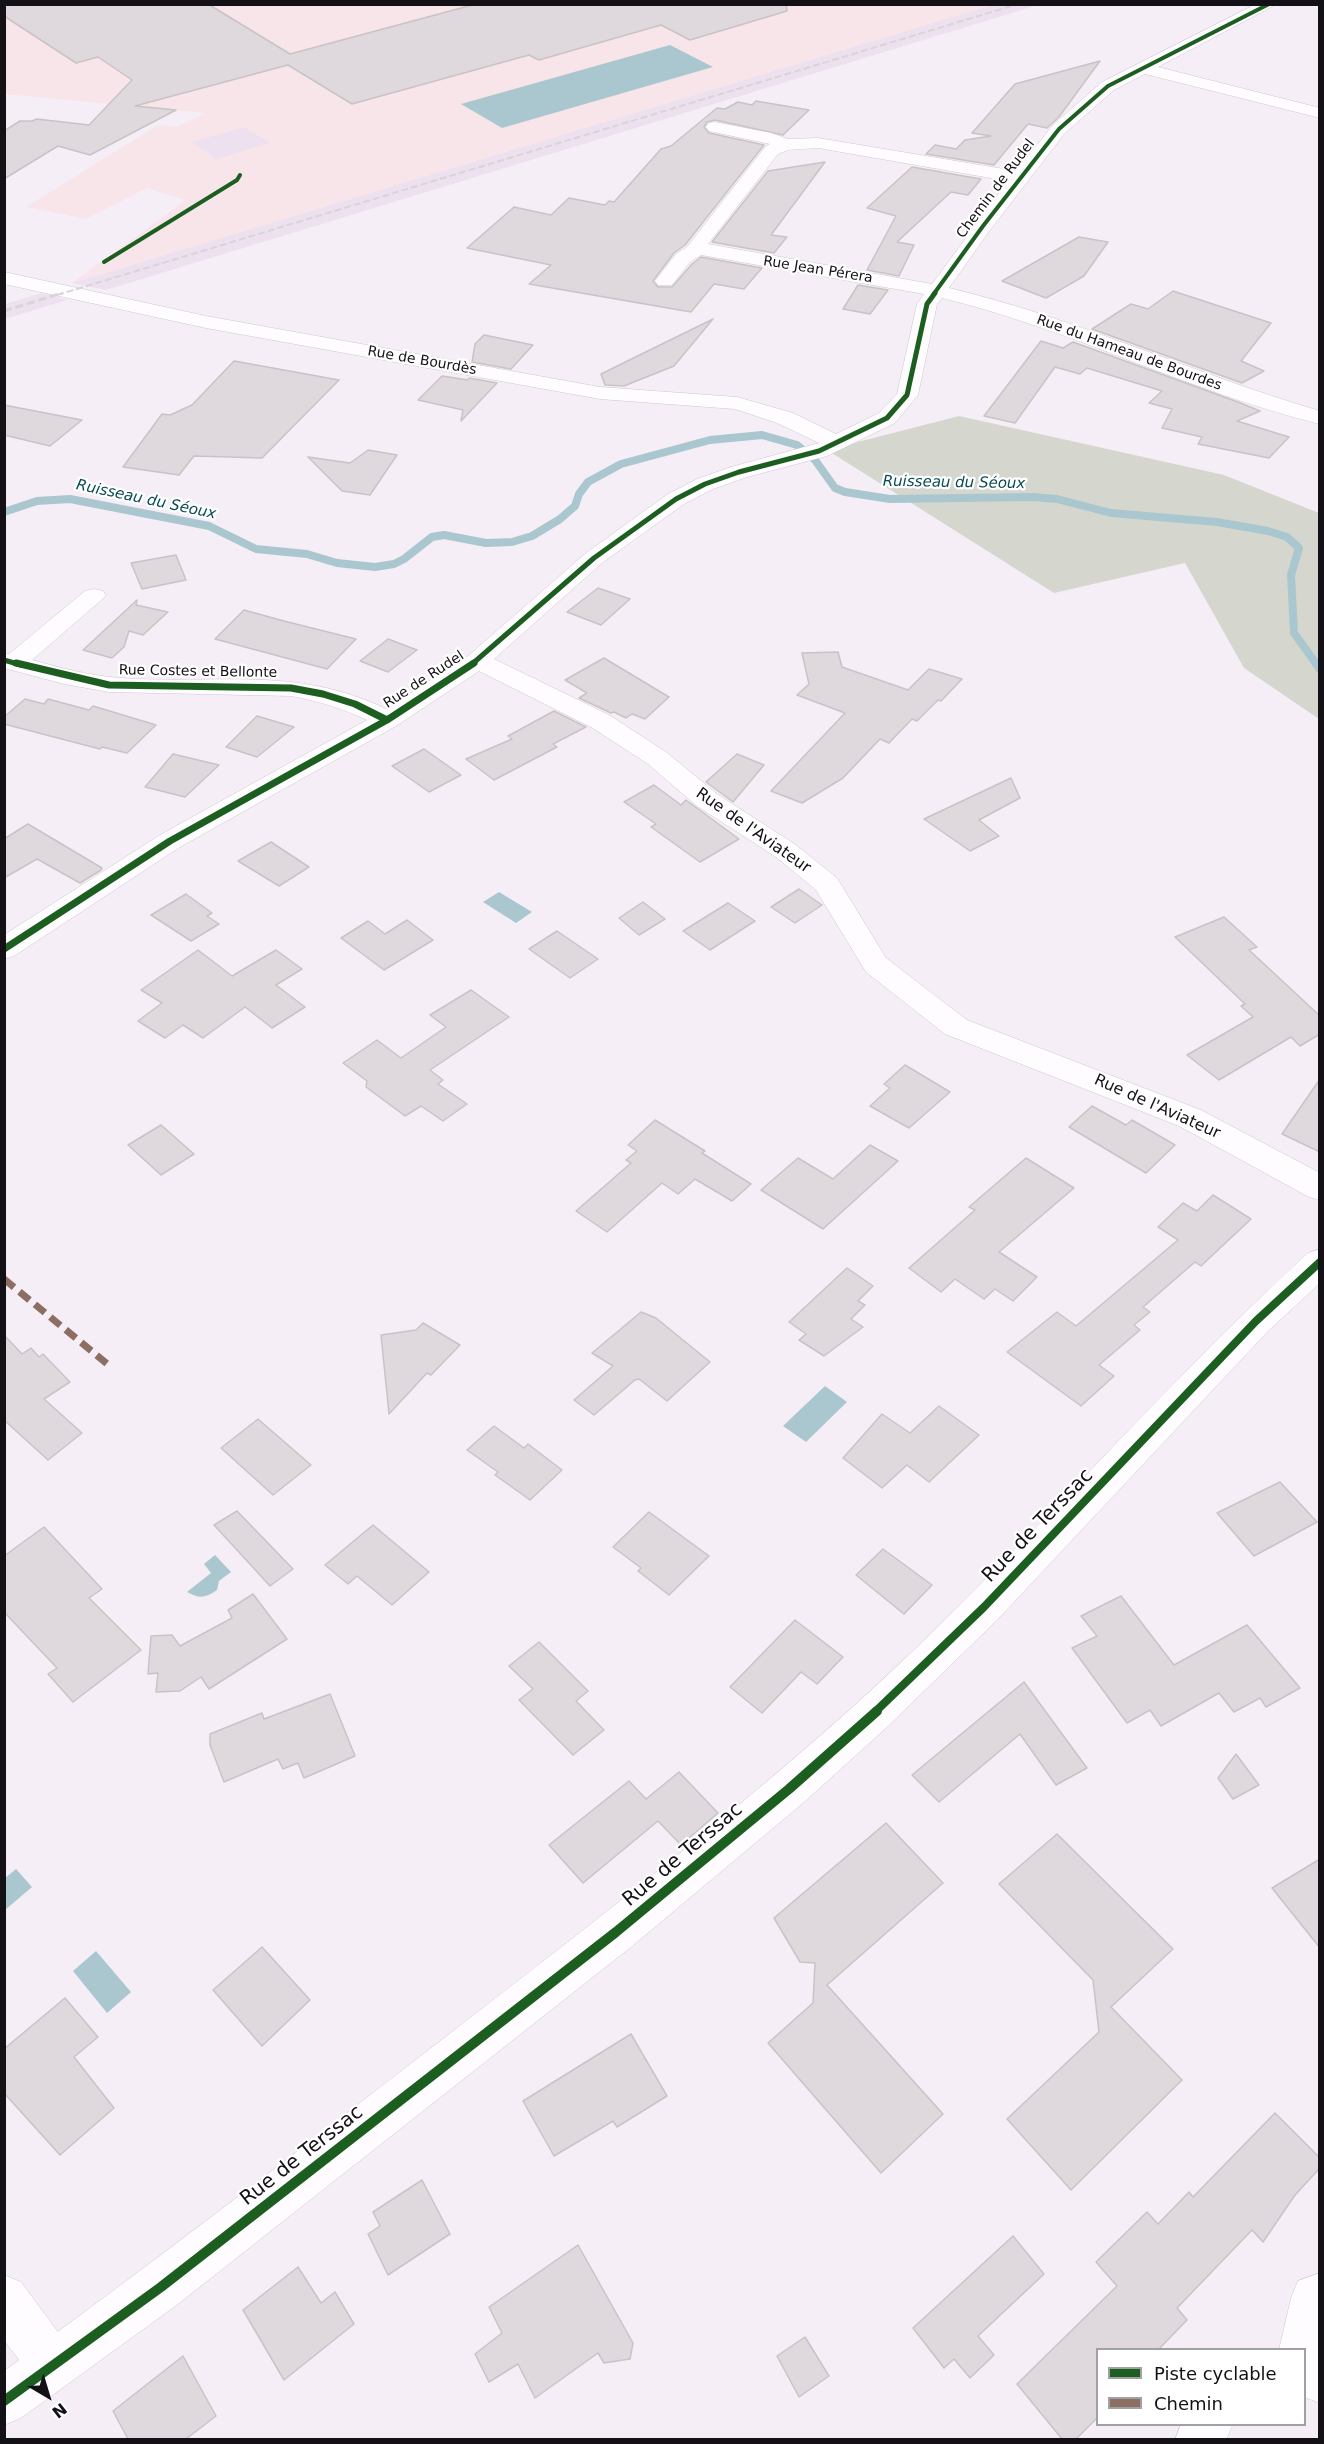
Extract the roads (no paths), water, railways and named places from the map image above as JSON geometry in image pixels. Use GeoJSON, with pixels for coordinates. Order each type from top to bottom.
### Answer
{"type":"FeatureCollection","features":[{"type":"Feature","properties":{"kind":"street","name":"Chemin de Rudel"},"geometry":{"type":"LineString","coordinates":[[828,447],[887,418],[906,395],[927,304],[983,226],[1059,129],[1108,86],[1269,4]]}},
{"type":"Feature","properties":{"kind":"street"},"geometry":{"type":"LineString","coordinates":[[1148,65],[1320,104]]}},
{"type":"Feature","properties":{"kind":"street"},"geometry":{"type":"LineString","coordinates":[[1148,65],[1320,113]]}},
{"type":"Feature","properties":{"kind":"street"},"geometry":{"type":"LineString","coordinates":[[715,127],[771,138],[785,145]]}},
{"type":"Feature","properties":{"kind":"street"},"geometry":{"type":"LineString","coordinates":[[665,281],[683,258],[699,248],[696,246],[698,242],[772,150],[785,145],[818,143],[1022,178]]}},
{"type":"Feature","properties":{"kind":"street","name":"Rue Jean Pérera"},"geometry":{"type":"LineString","coordinates":[[699,248],[709,252],[939,290]]}},
{"type":"Feature","properties":{"kind":"street","name":"Rue de Bourdès"},"geometry":{"type":"LineString","coordinates":[[4,278],[206,322],[582,390],[736,403],[785,418],[828,447]]}},
{"type":"Feature","properties":{"kind":"street","name":"Rue du Hameau de Bourdes"},"geometry":{"type":"LineString","coordinates":[[939,290],[1014,311],[1236,391],[1320,418]]}},
{"type":"Feature","properties":{"kind":"street","name":"Rue de Rudel"},"geometry":{"type":"LineString","coordinates":[[4,950],[170,842],[387,720],[477,661],[594,558],[676,499],[705,484],[739,472],[828,447]]}},
{"type":"Feature","properties":{"kind":"street","name":"Rue Costes et Bellonte"},"geometry":{"type":"LineString","coordinates":[[9,661],[94,596]]}},
{"type":"Feature","properties":{"kind":"street","name":"Rue Costes et Bellonte"},"geometry":{"type":"LineString","coordinates":[[9,661],[54,674],[122,686],[238,684],[302,688],[342,698],[387,720]]}},
{"type":"Feature","properties":{"kind":"street","name":"Rue de l'Aviateur"},"geometry":{"type":"LineString","coordinates":[[477,661],[500,670],[600,721],[657,758],[706,800],[786,851],[827,884],[876,965],[956,1027],[1190,1118],[1320,1188]]}},
{"type":"Feature","properties":{"kind":"street","name":"Rue de Terssac"},"geometry":{"type":"LineString","coordinates":[[4,2401],[161,2287],[607,1939],[789,1789],[872,1715],[984,1607],[1256,1321],[1320,1262]]}},
{"type":"Feature","properties":{"kind":"street"},"geometry":{"type":"LineString","coordinates":[[1306,2355],[1315,2298],[1320,2297]]}},
{"type":"Feature","properties":{"kind":"street"},"geometry":{"type":"LineString","coordinates":[[4,2299],[52,2364]]}},
{"type":"Feature","properties":{"kind":"water"},"geometry":{"type":"Polygon","coordinates":[[[670,45],[713,67],[502,128],[461,104],[670,45]]]}},
{"type":"Feature","properties":{"kind":"water"},"geometry":{"type":"Polygon","coordinates":[[[499,892],[532,912],[516,923],[483,902],[499,892]]]}},
{"type":"Feature","properties":{"kind":"water"},"geometry":{"type":"Polygon","coordinates":[[[825,1386],[847,1402],[806,1442],[783,1426],[825,1386]]]}},
{"type":"Feature","properties":{"kind":"water"},"geometry":{"type":"Polygon","coordinates":[[[215,1555],[231,1572],[219,1581],[217,1590],[209,1595],[199,1597],[187,1592],[211,1573],[204,1564],[215,1555]]]}},
{"type":"Feature","properties":{"kind":"water"},"geometry":{"type":"Polygon","coordinates":[[[16,1869],[32,1887],[5,1910],[5,1878],[16,1869]]]}},
{"type":"Feature","properties":{"kind":"water"},"geometry":{"type":"Polygon","coordinates":[[[96,1951],[131,1992],[107,2013],[73,1971],[96,1951]]]}},
{"type":"Feature","properties":{"kind":"waterway","name":"Ruisseau du Séoux"},"geometry":{"type":"LineString","coordinates":[[4,512],[37,501],[70,499],[209,526],[256,549],[307,554],[337,563],[375,567],[394,564],[404,559],[432,537],[444,535],[486,543],[512,542],[532,536],[560,519],[575,506],[579,494],[588,482],[621,464],[710,440],[762,435],[797,445],[815,460],[835,488],[845,492],[890,499],[1033,497],[1057,499],[1111,513],[1217,522],[1268,531],[1287,537],[1299,548],[1291,575],[1294,633],[1317,665]]}},
{"type":"Feature","properties":{"kind":"waterway","name":"Ruisseau du Séoux"},"geometry":{"type":"LineString","coordinates":[[1316,663],[1320,669]]}},
{"type":"Feature","properties":{"kind":"railway"},"geometry":{"type":"LineString","coordinates":[[57,295],[1018,4]]}},
{"type":"Feature","properties":{"kind":"railway"},"geometry":{"type":"LineString","coordinates":[[4,311],[62,293]]}}]}
